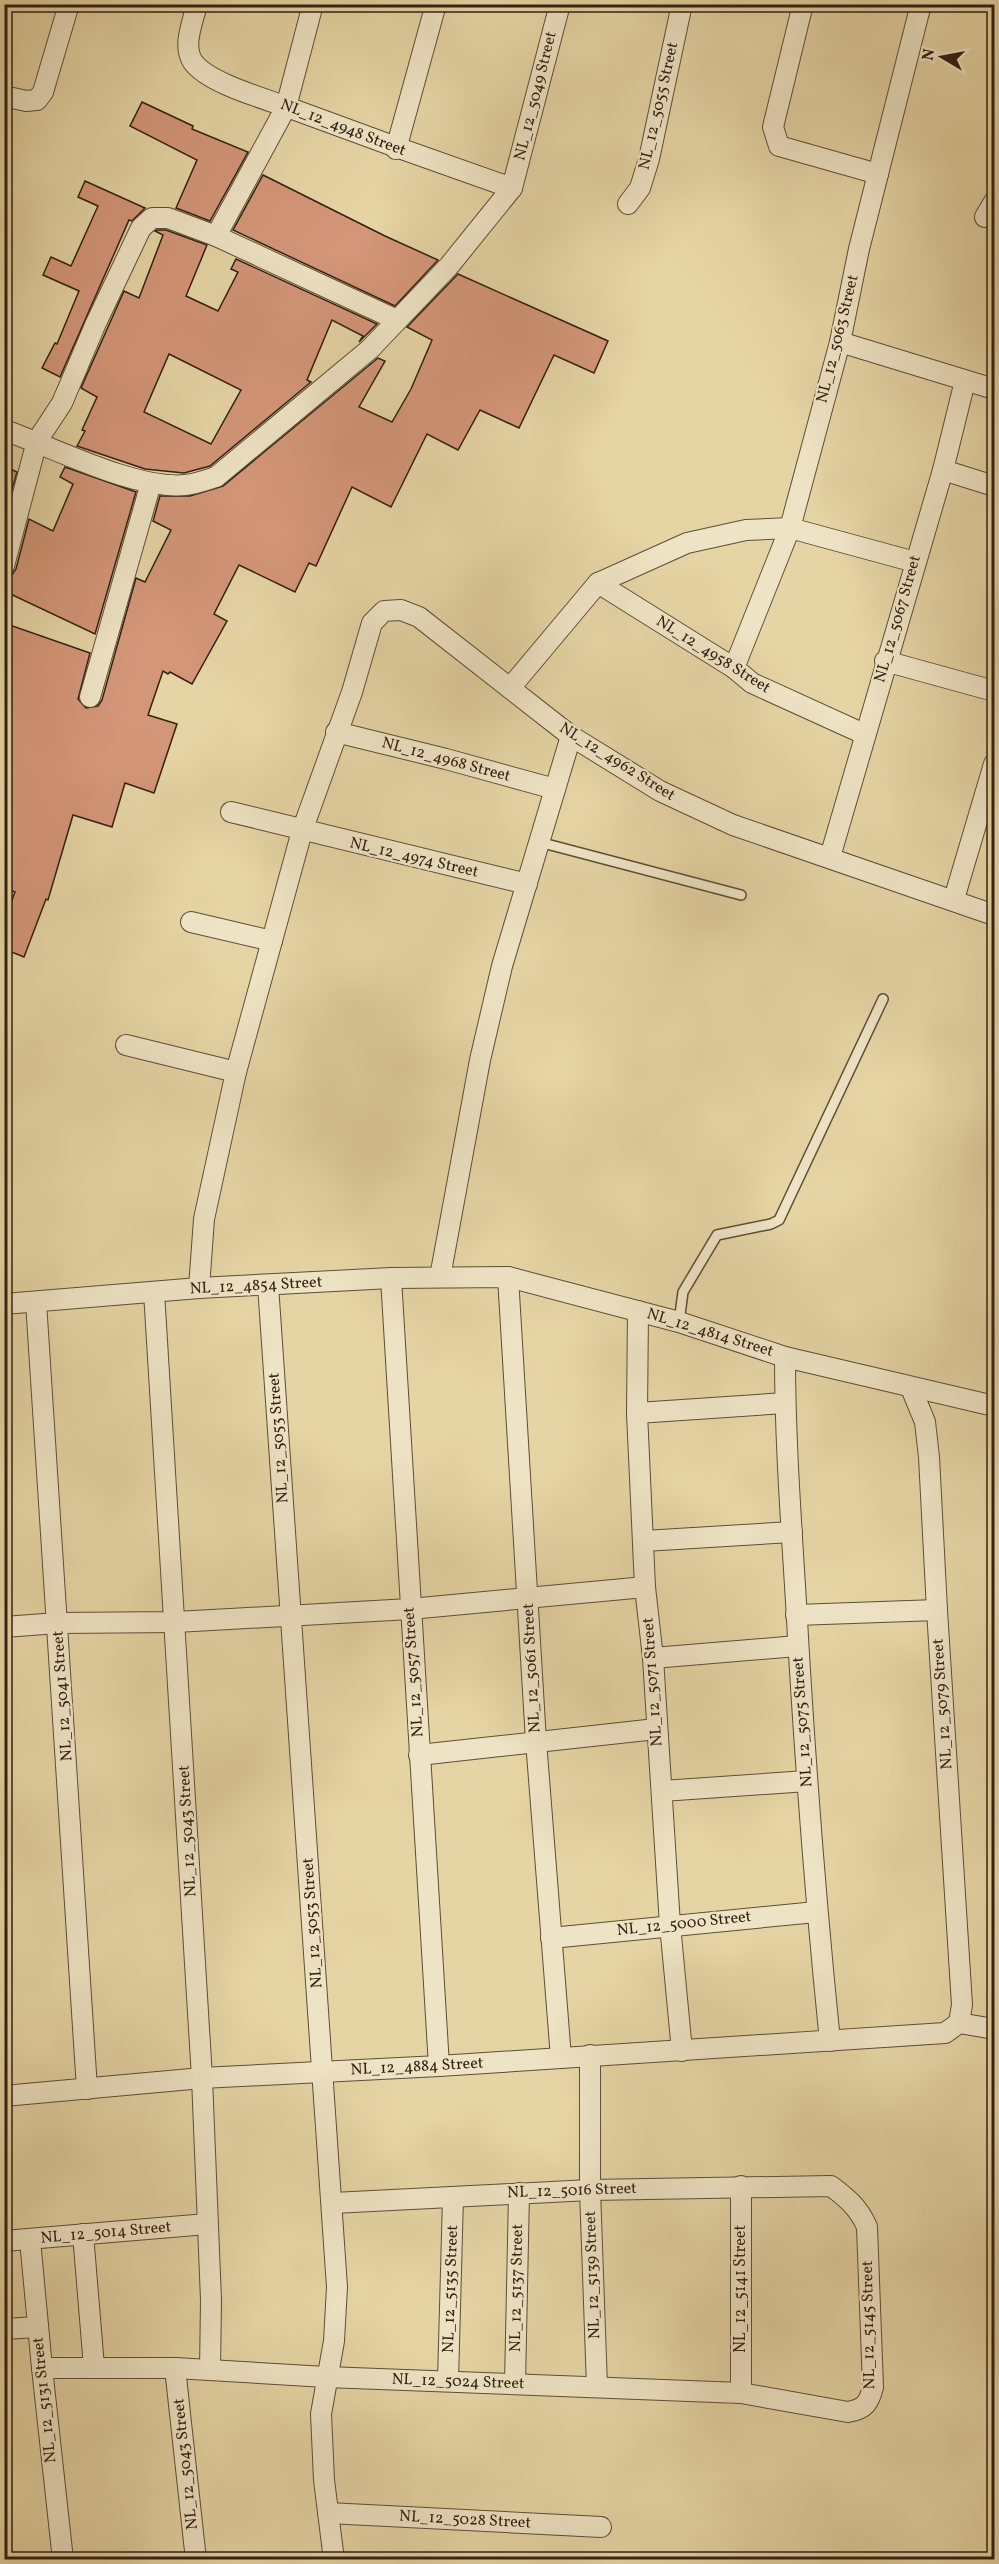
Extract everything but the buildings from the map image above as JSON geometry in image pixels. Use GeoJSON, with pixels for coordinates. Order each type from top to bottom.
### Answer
{"type":"FeatureCollection","features":[{"type":"Feature","properties":{"kind":"street"},"geometry":{"type":"LineString","coordinates":[[4,96],[26,101],[37,99],[43,92],[69,4]]}},
{"type":"Feature","properties":{"kind":"street","name":"NL_12_4948 Street"},"geometry":{"type":"LineString","coordinates":[[197,4],[187,48],[193,62],[201,69],[233,88],[396,149],[512,188]]}},
{"type":"Feature","properties":{"kind":"street"},"geometry":{"type":"LineString","coordinates":[[216,236],[286,107],[313,4]]}},
{"type":"Feature","properties":{"kind":"street"},"geometry":{"type":"LineString","coordinates":[[396,149],[436,4]]}},
{"type":"Feature","properties":{"kind":"street","name":"NL_12_5049 Street"},"geometry":{"type":"LineString","coordinates":[[512,188],[560,4]]}},
{"type":"Feature","properties":{"kind":"street","name":"NL_12_5055 Street"},"geometry":{"type":"LineString","coordinates":[[628,204],[640,188],[649,159],[682,4]]}},
{"type":"Feature","properties":{"kind":"street"},"geometry":{"type":"LineString","coordinates":[[802,4],[773,127],[779,146],[878,174]]}},
{"type":"Feature","properties":{"kind":"street","name":"NL_12_5063 Street"},"geometry":{"type":"LineString","coordinates":[[734,668],[790,528],[840,342],[859,249],[921,4]]}},
{"type":"Feature","properties":{"kind":"street"},"geometry":{"type":"LineString","coordinates":[[4,430],[37,441],[100,468],[151,483],[184,485],[216,477],[370,348],[449,266],[512,188]]}},
{"type":"Feature","properties":{"kind":"street"},"geometry":{"type":"LineString","coordinates":[[4,566],[37,441],[62,403],[96,322],[141,228],[152,218],[168,218],[216,236],[397,320]]}},
{"type":"Feature","properties":{"kind":"street"},"geometry":{"type":"LineString","coordinates":[[840,342],[994,389]]}},
{"type":"Feature","properties":{"kind":"street","name":"NL_12_5067 Street"},"geometry":{"type":"LineString","coordinates":[[830,858],[885,661],[942,471],[964,381]]}},
{"type":"Feature","properties":{"kind":"street"},"geometry":{"type":"LineString","coordinates":[[942,471],[994,486]]}},
{"type":"Feature","properties":{"kind":"street"},"geometry":{"type":"LineString","coordinates":[[90,697],[151,483]]}},
{"type":"Feature","properties":{"kind":"street"},"geometry":{"type":"LineString","coordinates":[[510,688],[598,583],[687,543],[746,530],[790,528],[915,562]]}},
{"type":"Feature","properties":{"kind":"street","name":"NL_12_4958 Street"},"geometry":{"type":"LineString","coordinates":[[598,583],[734,668],[752,683],[864,735]]}},
{"type":"Feature","properties":{"kind":"street","name":"NL_12_4962 Street"},"geometry":{"type":"LineString","coordinates":[[336,732],[352,692],[372,623],[384,611],[401,610],[419,617],[571,736],[660,791],[733,825],[954,899],[994,915]]}},
{"type":"Feature","properties":{"kind":"street"},"geometry":{"type":"LineString","coordinates":[[885,661],[994,691]]}},
{"type":"Feature","properties":{"kind":"street"},"geometry":{"type":"LineString","coordinates":[[199,1288],[204,1219],[236,1072],[302,831],[336,732]]}},
{"type":"Feature","properties":{"kind":"street","name":"NL_12_4968 Street"},"geometry":{"type":"LineString","coordinates":[[336,732],[555,789]]}},
{"type":"Feature","properties":{"kind":"street"},"geometry":{"type":"LineString","coordinates":[[441,1277],[480,1060],[501,966],[571,736]]}},
{"type":"Feature","properties":{"kind":"street"},"geometry":{"type":"LineString","coordinates":[[954,899],[994,764]]}},
{"type":"Feature","properties":{"kind":"street","name":"NL_12_4974 Street"},"geometry":{"type":"LineString","coordinates":[[231,812],[527,884]]}},
{"type":"Feature","properties":{"kind":"street"},"geometry":{"type":"LineString","coordinates":[[191,922],[272,941]]}},
{"type":"Feature","properties":{"kind":"street"},"geometry":{"type":"LineString","coordinates":[[126,1045],[236,1072]]}},
{"type":"Feature","properties":{"kind":"street","name":"NL_12_4854 Street"},"geometry":{"type":"LineString","coordinates":[[4,1304],[199,1288],[391,1278],[508,1277]]}},
{"type":"Feature","properties":{"kind":"street","name":"NL_12_4814 Street"},"geometry":{"type":"LineString","coordinates":[[508,1277],[679,1322],[785,1356],[911,1388],[994,1406]]}},
{"type":"Feature","properties":{"kind":"street","name":"NL_12_5061 Street"},"geometry":{"type":"LineString","coordinates":[[508,1277],[536,1741],[561,2058]]}},
{"type":"Feature","properties":{"kind":"street","name":"NL_12_5057 Street"},"geometry":{"type":"LineString","coordinates":[[391,1278],[439,2066]]}},
{"type":"Feature","properties":{"kind":"street","name":"NL_12_5053 Street"},"geometry":{"type":"LineString","coordinates":[[268,1285],[333,2203],[337,2287],[334,2341],[321,2414],[328,2513],[334,2559]]}},
{"type":"Feature","properties":{"kind":"street","name":"NL_12_5043 Street"},"geometry":{"type":"LineString","coordinates":[[154,1292],[176,1622],[202,2079],[211,2300],[210,2370]]}},
{"type":"Feature","properties":{"kind":"street","name":"NL_12_5041 Street"},"geometry":{"type":"LineString","coordinates":[[36,1302],[87,2089]]}},
{"type":"Feature","properties":{"kind":"street","name":"NL_12_5071 Street"},"geometry":{"type":"LineString","coordinates":[[638,1311],[637,1413],[645,1587],[653,1658],[670,1925],[682,2051]]}},
{"type":"Feature","properties":{"kind":"street","name":"NL_12_5075 Street"},"geometry":{"type":"LineString","coordinates":[[785,1356],[785,1403],[797,1646],[816,1912],[830,2041]]}},
{"type":"Feature","properties":{"kind":"street","name":"NL_12_5079 Street"},"geometry":{"type":"LineString","coordinates":[[911,1388],[925,1422],[929,1457],[962,2005],[959,2024]]}},
{"type":"Feature","properties":{"kind":"street"},"geometry":{"type":"LineString","coordinates":[[637,1413],[785,1403]]}},
{"type":"Feature","properties":{"kind":"street"},"geometry":{"type":"LineString","coordinates":[[644,1541],[792,1532]]}},
{"type":"Feature","properties":{"kind":"street"},"geometry":{"type":"LineString","coordinates":[[4,1627],[58,1623],[176,1622],[410,1609],[645,1587]]}},
{"type":"Feature","properties":{"kind":"street"},"geometry":{"type":"LineString","coordinates":[[796,1615],[937,1610]]}},
{"type":"Feature","properties":{"kind":"street"},"geometry":{"type":"LineString","coordinates":[[653,1658],[797,1646]]}},
{"type":"Feature","properties":{"kind":"street"},"geometry":{"type":"LineString","coordinates":[[419,1755],[656,1729]]}},
{"type":"Feature","properties":{"kind":"street"},"geometry":{"type":"LineString","coordinates":[[662,1791],[807,1781]]}},
{"type":"Feature","properties":{"kind":"street","name":"NL_12_5000 Street"},"geometry":{"type":"LineString","coordinates":[[551,1938],[816,1912]]}},
{"type":"Feature","properties":{"kind":"street"},"geometry":{"type":"LineString","coordinates":[[959,2024],[994,2029]]}},
{"type":"Feature","properties":{"kind":"street","name":"NL_12_4884 Street"},"geometry":{"type":"LineString","coordinates":[[4,2096],[202,2079],[945,2033],[959,2024]]}},
{"type":"Feature","properties":{"kind":"street","name":"NL_12_5139 Street"},"geometry":{"type":"LineString","coordinates":[[590,2055],[590,2190],[597,2387]]}},
{"type":"Feature","properties":{"kind":"street","name":"NL_12_5016 Street"},"geometry":{"type":"LineString","coordinates":[[333,2203],[590,2190],[811,2185]]}},
{"type":"Feature","properties":{"kind":"street","name":"NL_12_5145 Street"},"geometry":{"type":"LineString","coordinates":[[741,2392],[848,2412],[862,2409],[869,2402],[873,2387],[867,2227],[861,2212],[849,2199],[831,2186],[811,2185]]}},
{"type":"Feature","properties":{"kind":"street","name":"NL_12_5141 Street"},"geometry":{"type":"LineString","coordinates":[[741,2186],[741,2392]]}},
{"type":"Feature","properties":{"kind":"street","name":"NL_12_5137 Street"},"geometry":{"type":"LineString","coordinates":[[515,2384],[519,2193]]}},
{"type":"Feature","properties":{"kind":"street","name":"NL_12_5135 Street"},"geometry":{"type":"LineString","coordinates":[[448,2381],[453,2198]]}},
{"type":"Feature","properties":{"kind":"street","name":"NL_12_5014 Street"},"geometry":{"type":"LineString","coordinates":[[4,2241],[207,2224]]}},
{"type":"Feature","properties":{"kind":"street"},"geometry":{"type":"LineString","coordinates":[[83,2234],[94,2367]]}},
{"type":"Feature","properties":{"kind":"street","name":"NL_12_5131 Street"},"geometry":{"type":"LineString","coordinates":[[30,2240],[63,2559]]}},
{"type":"Feature","properties":{"kind":"street"},"geometry":{"type":"LineString","coordinates":[[4,2329],[38,2327]]}},
{"type":"Feature","properties":{"kind":"street","name":"NL_12_5024 Street"},"geometry":{"type":"LineString","coordinates":[[42,2368],[175,2368],[326,2377],[741,2392]]}},
{"type":"Feature","properties":{"kind":"street","name":"NL_12_5043 Street"},"geometry":{"type":"LineString","coordinates":[[175,2368],[196,2559]]}},
{"type":"Feature","properties":{"kind":"street","name":"NL_12_5028 Street"},"geometry":{"type":"LineString","coordinates":[[328,2513],[601,2527]]}},
{"type":"Feature","properties":{"kind":"lane"},"geometry":{"type":"LineString","coordinates":[[539,842],[741,895]]}},
{"type":"Feature","properties":{"kind":"lane"},"geometry":{"type":"LineString","coordinates":[[679,1322],[683,1292],[717,1235],[771,1224],[779,1220],[883,999]]}}]}
